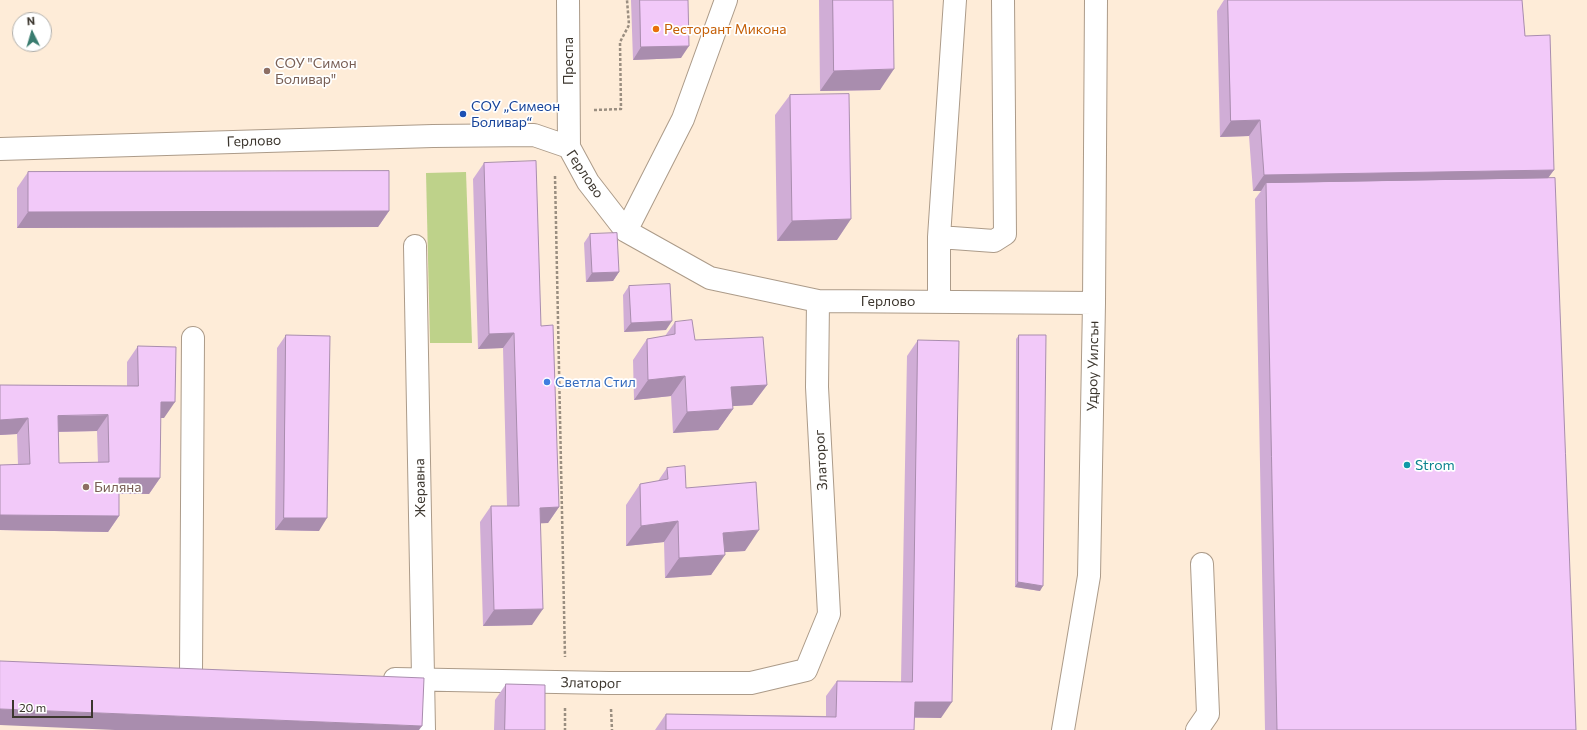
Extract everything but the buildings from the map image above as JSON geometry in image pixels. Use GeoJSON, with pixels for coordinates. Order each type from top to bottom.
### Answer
{"type":"FeatureCollection","features":[{"type":"Feature","properties":{"kind":"street","name":"Преспа"},"geometry":{"type":"LineString","coordinates":[[562,144],[569,112],[568,0]]}},
{"type":"Feature","properties":{"kind":"street"},"geometry":{"type":"LineString","coordinates":[[626,231],[683,119],[726,0]]}},
{"type":"Feature","properties":{"kind":"street"},"geometry":{"type":"LineString","coordinates":[[939,301],[939,237],[955,0]]}},
{"type":"Feature","properties":{"kind":"street"},"geometry":{"type":"LineString","coordinates":[[939,237],[994,241],[1005,234],[1004,0]]}},
{"type":"Feature","properties":{"kind":"street","name":"Удроу Уилсън"},"geometry":{"type":"LineString","coordinates":[[1063,730],[1089,576],[1094,303],[1096,0]]}},
{"type":"Feature","properties":{"kind":"street","name":"Герлово"},"geometry":{"type":"LineString","coordinates":[[0,149],[441,136],[534,135],[562,144],[588,182],[626,231],[710,278],[818,301],[1094,303]]}},
{"type":"Feature","properties":{"kind":"street","name":"Жеравна"},"geometry":{"type":"LineString","coordinates":[[415,246],[424,730]]}},
{"type":"Feature","properties":{"kind":"street","name":"Златорог"},"geometry":{"type":"LineString","coordinates":[[377,678],[609,683],[751,683],[806,670],[829,614],[817,387],[818,301]]}},
{"type":"Feature","properties":{"kind":"street"},"geometry":{"type":"LineString","coordinates":[[193,338],[183,671],[214,672]]}},
{"type":"Feature","properties":{"kind":"street"},"geometry":{"type":"LineString","coordinates":[[1197,730],[1208,714],[1202,564]]}},
{"type":"Feature","properties":{"kind":"path"},"geometry":{"type":"LineString","coordinates":[[569,112],[621,109],[620,42],[629,25],[627,0]]}},
{"type":"Feature","properties":{"kind":"path"},"geometry":{"type":"LineString","coordinates":[[562,144],[565,661]]}},
{"type":"Feature","properties":{"kind":"path"},"geometry":{"type":"LineString","coordinates":[[565,707],[565,730]]}},
{"type":"Feature","properties":{"kind":"green space"},"geometry":{"type":"Polygon","coordinates":[[[466,172],[472,343],[430,343],[426,173],[466,172]]]}},
{"type":"Feature","properties":{"kind":"place","name":"Ресторант Микона"},"geometry":{"type":"Point","coordinates":[656,29]}},
{"type":"Feature","properties":{"kind":"place","name":"СОУ \"Симон Боливар\""},"geometry":{"type":"Point","coordinates":[267,71]}},
{"type":"Feature","properties":{"kind":"place","name":"СОУ „Симеон Боливар“"},"geometry":{"type":"Point","coordinates":[463,114]}},
{"type":"Feature","properties":{"kind":"place","name":"Светла Стил"},"geometry":{"type":"Point","coordinates":[547,382]}},
{"type":"Feature","properties":{"kind":"place","name":"Strom"},"geometry":{"type":"Point","coordinates":[1407,465]}},
{"type":"Feature","properties":{"kind":"place","name":"Биляна"},"geometry":{"type":"Point","coordinates":[86,487]}}]}
